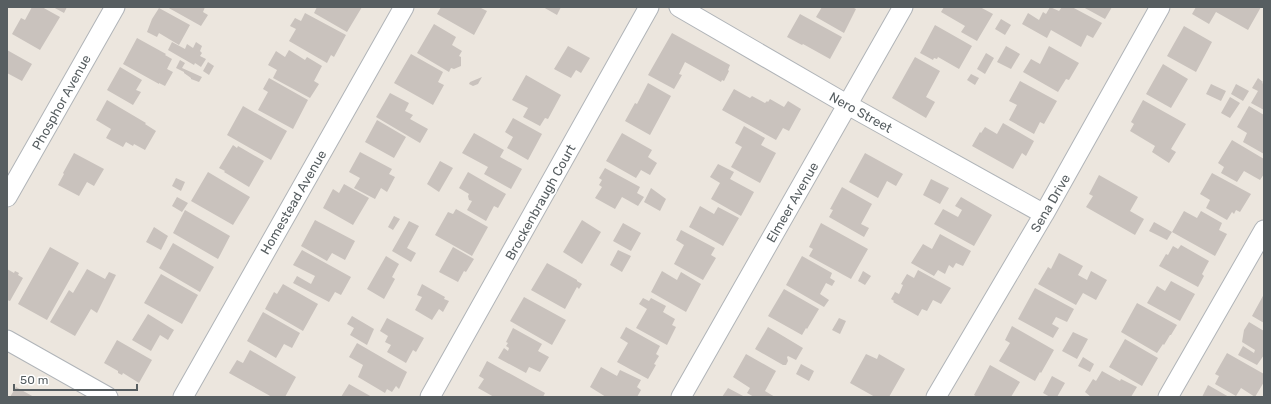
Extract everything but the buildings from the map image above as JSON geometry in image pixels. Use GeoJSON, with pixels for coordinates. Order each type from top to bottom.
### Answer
{"type":"FeatureCollection","features":[{"type":"Feature","properties":{"kind":"street","name":"Phosphor Avenue"},"geometry":{"type":"LineString","coordinates":[[7,197],[115,7]]}},
{"type":"Feature","properties":{"kind":"street","name":"Homestead Avenue"},"geometry":{"type":"LineString","coordinates":[[183,397],[404,7]]}},
{"type":"Feature","properties":{"kind":"street","name":"Brockenbraugh Court"},"geometry":{"type":"LineString","coordinates":[[430,397],[649,7]]}},
{"type":"Feature","properties":{"kind":"street","name":"Nero Street"},"geometry":{"type":"LineString","coordinates":[[679,7],[848,105],[1044,214]]}},
{"type":"Feature","properties":{"kind":"street","name":"Elmeer Avenue"},"geometry":{"type":"LineString","coordinates":[[681,397],[903,7]]}},
{"type":"Feature","properties":{"kind":"street","name":"Sena Drive"},"geometry":{"type":"LineString","coordinates":[[936,397],[1044,214],[1160,7]]}},
{"type":"Feature","properties":{"kind":"street"},"geometry":{"type":"LineString","coordinates":[[1168,397],[1264,230]]}},
{"type":"Feature","properties":{"kind":"street"},"geometry":{"type":"LineString","coordinates":[[7,340],[108,397]]}}]}
